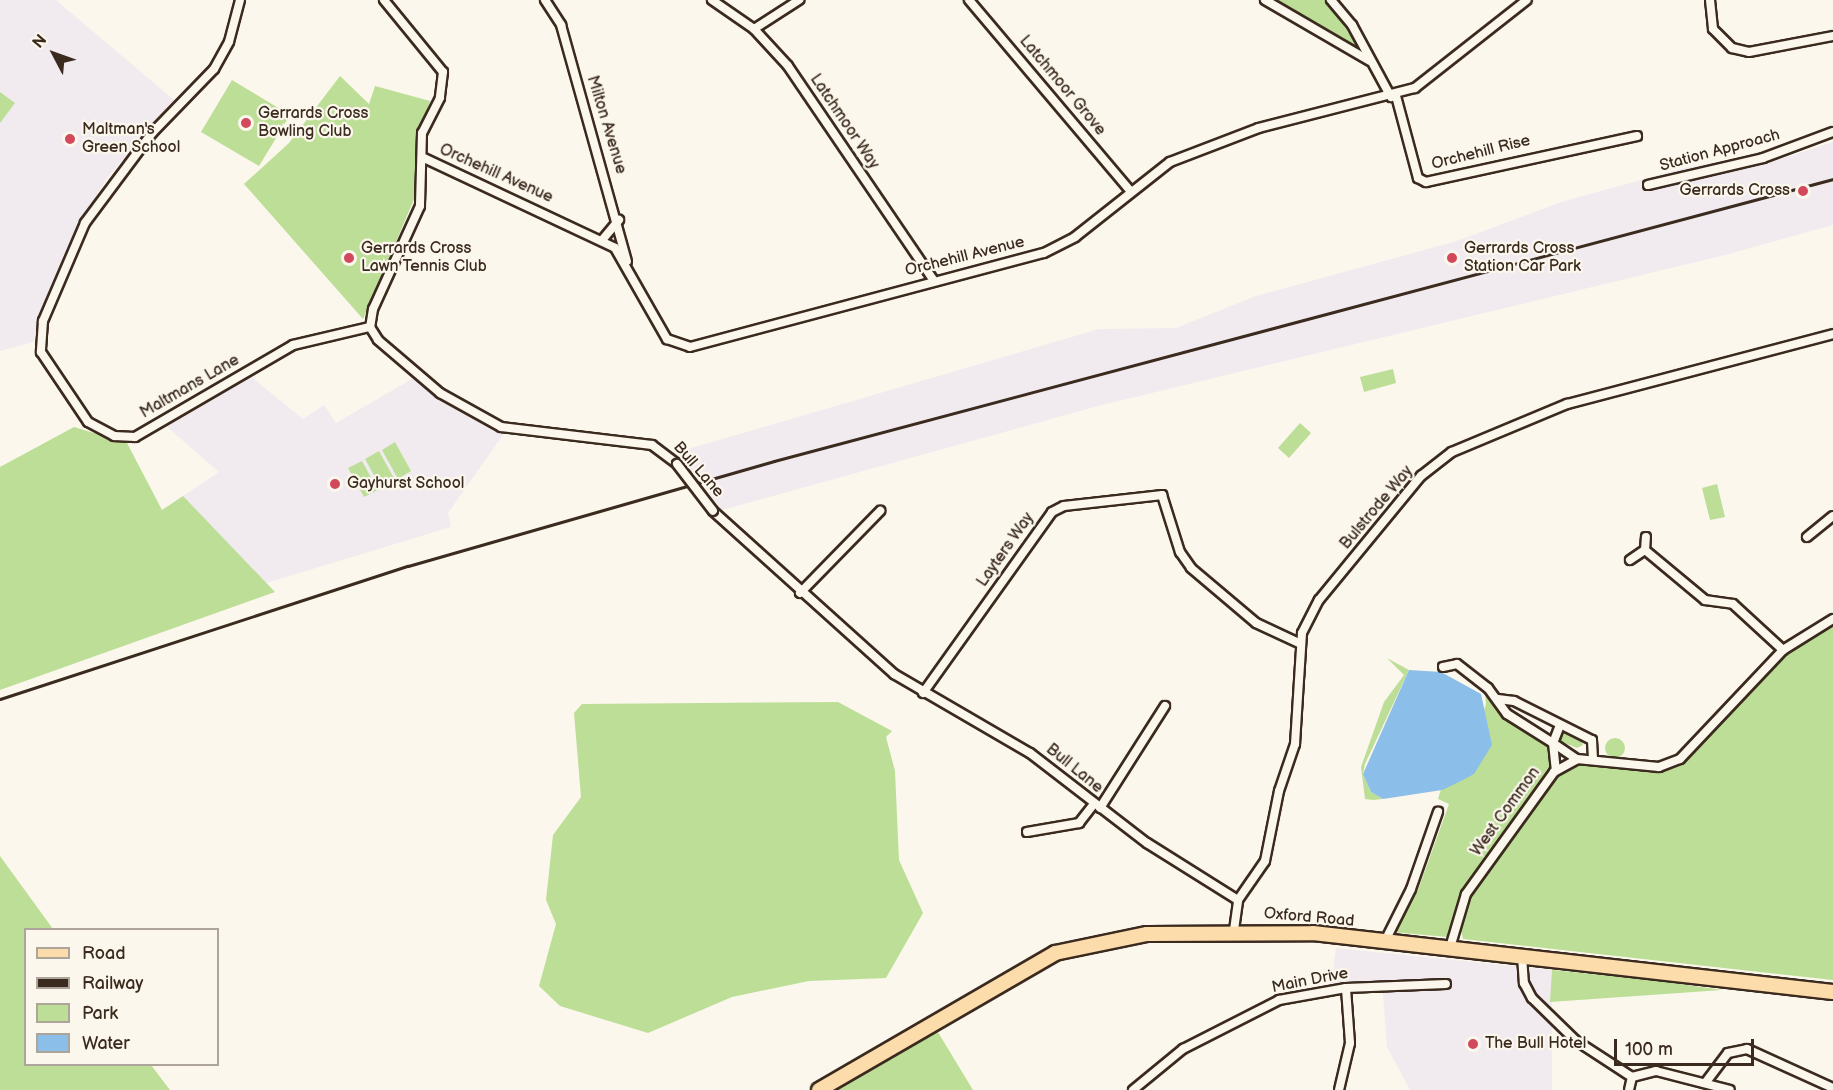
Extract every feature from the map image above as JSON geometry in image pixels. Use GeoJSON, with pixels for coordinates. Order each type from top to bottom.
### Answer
{"type":"FeatureCollection","features":[{"type":"Feature","properties":{"kind":"main road","name":"Oxford Road"},"geometry":{"type":"LineString","coordinates":[[819,1090],[1055,953],[1114,939],[1234,930],[1522,956],[1833,992]]}},
{"type":"Feature","properties":{"kind":"street","name":"Maltmans Lane"},"geometry":{"type":"LineString","coordinates":[[240,0],[229,42],[214,69],[152,133],[85,223],[43,321],[41,352],[88,422],[114,436],[135,437],[293,345],[370,327]]}},
{"type":"Feature","properties":{"kind":"street"},"geometry":{"type":"LineString","coordinates":[[370,327],[373,309],[420,206],[422,133],[440,98],[443,72],[384,0]]}},
{"type":"Feature","properties":{"kind":"street","name":"Milton Avenue"},"geometry":{"type":"LineString","coordinates":[[545,0],[561,25],[619,220],[627,262]]}},
{"type":"Feature","properties":{"kind":"street","name":"Latchmoor Way"},"geometry":{"type":"LineString","coordinates":[[712,0],[754,29],[789,66],[933,279]]}},
{"type":"Feature","properties":{"kind":"street"},"geometry":{"type":"LineString","coordinates":[[754,29],[799,0]]}},
{"type":"Feature","properties":{"kind":"street","name":"Latchmoor Grove"},"geometry":{"type":"LineString","coordinates":[[969,0],[1131,192]]}},
{"type":"Feature","properties":{"kind":"street"},"geometry":{"type":"LineString","coordinates":[[1265,0],[1370,61]]}},
{"type":"Feature","properties":{"kind":"street","name":"Orchehill Rise"},"geometry":{"type":"LineString","coordinates":[[1331,0],[1393,96],[1418,178],[1426,182],[1637,136]]}},
{"type":"Feature","properties":{"kind":"street","name":"Orchehill Avenue"},"geometry":{"type":"LineString","coordinates":[[422,157],[603,239],[627,262],[648,313],[667,339],[690,347],[933,279],[1044,253],[1075,237],[1170,162],[1259,128],[1393,96],[1415,88],[1527,0]]}},
{"type":"Feature","properties":{"kind":"street"},"geometry":{"type":"LineString","coordinates":[[1710,0],[1713,29],[1732,48],[1749,52],[1833,36]]}},
{"type":"Feature","properties":{"kind":"street","name":"Station Approach"},"geometry":{"type":"LineString","coordinates":[[1648,185],[1763,158],[1833,132]]}},
{"type":"Feature","properties":{"kind":"street"},"geometry":{"type":"LineString","coordinates":[[603,239],[619,220]]}},
{"type":"Feature","properties":{"kind":"street","name":"Bull Lane"},"geometry":{"type":"LineString","coordinates":[[370,327],[378,340],[440,393],[501,427],[652,445],[677,464],[713,511],[800,593],[923,693],[1030,753],[1097,806],[1238,900]]}},
{"type":"Feature","properties":{"kind":"street","name":"Bulstrode Way"},"geometry":{"type":"LineString","coordinates":[[1234,930],[1238,900],[1265,861],[1279,791],[1295,744],[1299,643],[1327,591],[1421,476],[1452,452],[1567,404],[1833,334]]}},
{"type":"Feature","properties":{"kind":"street","name":"Layters Way"},"geometry":{"type":"LineString","coordinates":[[923,693],[1052,512],[1064,506],[1162,495],[1180,552],[1191,568],[1256,623],[1299,643]]}},
{"type":"Feature","properties":{"kind":"street"},"geometry":{"type":"LineString","coordinates":[[800,593],[879,511]]}},
{"type":"Feature","properties":{"kind":"street"},"geometry":{"type":"LineString","coordinates":[[1807,537],[1833,516]]}},
{"type":"Feature","properties":{"kind":"street"},"geometry":{"type":"LineString","coordinates":[[1645,550],[1646,537]]}},
{"type":"Feature","properties":{"kind":"street"},"geometry":{"type":"LineString","coordinates":[[1630,560],[1645,550]]}},
{"type":"Feature","properties":{"kind":"street"},"geometry":{"type":"LineString","coordinates":[[1645,550],[1705,600],[1733,604],[1783,650]]}},
{"type":"Feature","properties":{"kind":"street","name":"West Common"},"geometry":{"type":"LineString","coordinates":[[1449,951],[1466,894],[1556,770],[1577,759],[1659,767],[1680,759],[1783,650],[1833,619]]}},
{"type":"Feature","properties":{"kind":"street"},"geometry":{"type":"LineString","coordinates":[[1443,667],[1456,664],[1498,699],[1507,714],[1577,759]]}},
{"type":"Feature","properties":{"kind":"street"},"geometry":{"type":"LineString","coordinates":[[1498,699],[1538,714],[1592,740],[1593,759]]}},
{"type":"Feature","properties":{"kind":"street"},"geometry":{"type":"LineString","coordinates":[[1027,832],[1079,823],[1097,806],[1165,706]]}},
{"type":"Feature","properties":{"kind":"street"},"geometry":{"type":"LineString","coordinates":[[1531,729],[1538,714]]}},
{"type":"Feature","properties":{"kind":"street"},"geometry":{"type":"LineString","coordinates":[[1556,770],[1553,743],[1560,725]]}},
{"type":"Feature","properties":{"kind":"street"},"geometry":{"type":"LineString","coordinates":[[1384,944],[1411,889],[1438,812]]}},
{"type":"Feature","properties":{"kind":"street"},"geometry":{"type":"LineString","coordinates":[[1522,956],[1524,983],[1544,1012],[1575,1040],[1632,1077],[1656,1071],[1730,1090]]}},
{"type":"Feature","properties":{"kind":"street","name":"Main Drive"},"geometry":{"type":"LineString","coordinates":[[1134,1090],[1183,1049],[1255,1010],[1346,988],[1446,984]]}},
{"type":"Feature","properties":{"kind":"street"},"geometry":{"type":"LineString","coordinates":[[1339,1090],[1350,1043],[1346,988]]}},
{"type":"Feature","properties":{"kind":"street"},"geometry":{"type":"LineString","coordinates":[[1706,1082],[1728,1053],[1748,1049],[1833,1088]]}},
{"type":"Feature","properties":{"kind":"street"},"geometry":{"type":"LineString","coordinates":[[1629,1090],[1632,1077]]}},
{"type":"Feature","properties":{"kind":"shaded area","name":"Maltman's Green School"},"geometry":{"type":"Polygon","coordinates":[[[0,0],[56,0],[174,100],[107,178],[85,214],[64,254],[33,342],[0,351],[0,0]]]}},
{"type":"Feature","properties":{"kind":"shaded area"},"geometry":{"type":"Polygon","coordinates":[[[1833,142],[1833,225],[1725,255],[1102,405],[722,510],[678,452],[1099,329],[1176,328],[1256,296],[1457,241],[1561,202],[1684,168],[1753,156],[1760,166],[1833,142]]]}},
{"type":"Feature","properties":{"kind":"shaded area","name":"Gayhurst School"},"geometry":{"type":"Polygon","coordinates":[[[250,376],[303,419],[324,405],[336,423],[414,378],[505,432],[448,513],[451,527],[263,584],[183,496],[219,472],[166,426],[250,376]]]}},
{"type":"Feature","properties":{"kind":"shaded area"},"geometry":{"type":"Polygon","coordinates":[[[1336,948],[1552,970],[1552,1090],[1410,1090],[1387,1047],[1382,981],[1331,985],[1336,948]]]}},
{"type":"Feature","properties":{"kind":"green space"},"geometry":{"type":"Polygon","coordinates":[[[1275,0],[1326,0],[1357,45],[1353,47],[1275,0]]]}},
{"type":"Feature","properties":{"kind":"green space","name":"Gerrards Cross Lawn Tennis Club"},"geometry":{"type":"Polygon","coordinates":[[[340,76],[369,104],[375,86],[430,101],[416,141],[415,197],[363,319],[244,184],[289,143],[340,76]]]}},
{"type":"Feature","properties":{"kind":"green space","name":"Gerrards Cross Bowling Club"},"geometry":{"type":"Polygon","coordinates":[[[232,80],[290,115],[259,166],[201,132],[232,80]]]}},
{"type":"Feature","properties":{"kind":"green space"},"geometry":{"type":"Polygon","coordinates":[[[0,92],[15,103],[0,123],[0,92]]]}},
{"type":"Feature","properties":{"kind":"green space"},"geometry":{"type":"Polygon","coordinates":[[[1393,369],[1396,383],[1364,392],[1360,377],[1393,369]]]}},
{"type":"Feature","properties":{"kind":"green space"},"geometry":{"type":"Polygon","coordinates":[[[1300,423],[1311,433],[1289,458],[1278,448],[1300,423]]]}},
{"type":"Feature","properties":{"kind":"green space"},"geometry":{"type":"Polygon","coordinates":[[[74,427],[127,443],[162,510],[183,496],[275,592],[0,690],[0,467],[74,427]]]}},
{"type":"Feature","properties":{"kind":"green space"},"geometry":{"type":"Polygon","coordinates":[[[395,442],[411,471],[398,479],[382,450],[395,442]]]}},
{"type":"Feature","properties":{"kind":"green space"},"geometry":{"type":"Polygon","coordinates":[[[379,451],[395,480],[381,488],[365,459],[379,451]]]}},
{"type":"Feature","properties":{"kind":"green space"},"geometry":{"type":"Polygon","coordinates":[[[362,461],[378,490],[364,497],[348,468],[362,461]]]}},
{"type":"Feature","properties":{"kind":"green space"},"geometry":{"type":"Polygon","coordinates":[[[1717,484],[1725,517],[1710,520],[1702,488],[1717,484]]]}},
{"type":"Feature","properties":{"kind":"green space"},"geometry":{"type":"Polygon","coordinates":[[[1833,623],[1833,980],[1463,939],[1460,926],[1470,896],[1563,770],[1578,763],[1640,769],[1682,762],[1763,673],[1799,641],[1833,623]]]}},
{"type":"Feature","properties":{"kind":"green space"},"geometry":{"type":"Polygon","coordinates":[[[1387,658],[1409,670],[1365,764],[1363,774],[1371,792],[1383,799],[1365,799],[1361,767],[1384,702],[1404,675],[1387,658]]]}},
{"type":"Feature","properties":{"kind":"green space"},"geometry":{"type":"Polygon","coordinates":[[[1485,691],[1507,718],[1548,745],[1550,770],[1466,889],[1447,937],[1392,932],[1418,890],[1449,804],[1438,799],[1442,786],[1461,781],[1486,704],[1485,691]]]}},
{"type":"Feature","properties":{"kind":"green space"},"geometry":{"type":"Polygon","coordinates":[[[838,702],[892,731],[886,737],[895,771],[899,860],[923,913],[886,978],[809,981],[732,997],[648,1033],[560,1006],[539,986],[556,924],[546,900],[553,835],[581,797],[574,713],[582,704],[838,702]]]}},
{"type":"Feature","properties":{"kind":"green space"},"geometry":{"type":"Polygon","coordinates":[[[1564,730],[1580,737],[1583,745],[1577,748],[1560,741],[1564,730]]]}},
{"type":"Feature","properties":{"kind":"green space"},"geometry":{"type":"Polygon","coordinates":[[[1615,738],[1622,741],[1625,748],[1622,755],[1615,758],[1608,755],[1605,748],[1608,741],[1615,738]]]}},
{"type":"Feature","properties":{"kind":"green space"},"geometry":{"type":"Polygon","coordinates":[[[0,856],[52,928],[24,928],[24,1066],[152,1066],[170,1090],[0,1090],[0,856]]]}},
{"type":"Feature","properties":{"kind":"green space"},"geometry":{"type":"Polygon","coordinates":[[[1552,970],[1659,981],[1722,990],[1550,1002],[1552,970]]]}},
{"type":"Feature","properties":{"kind":"green space"},"geometry":{"type":"Polygon","coordinates":[[[936,1029],[973,1090],[837,1090],[936,1029]]]}},
{"type":"Feature","properties":{"kind":"water"},"geometry":{"type":"Polygon","coordinates":[[[1409,670],[1441,672],[1481,694],[1492,745],[1474,774],[1461,781],[1442,790],[1383,799],[1371,792],[1363,774],[1409,670]]]}},
{"type":"Feature","properties":{"kind":"railway"},"geometry":{"type":"LineString","coordinates":[[0,699],[408,566],[774,461],[1833,179]]}},
{"type":"Feature","properties":{"kind":"place","name":"Gerrards Cross Bowling Club"},"geometry":{"type":"Point","coordinates":[246,123]}},
{"type":"Feature","properties":{"kind":"place","name":"Maltman's Green School"},"geometry":{"type":"Point","coordinates":[70,139]}},
{"type":"Feature","properties":{"kind":"place","name":"Gerrards Cross"},"geometry":{"type":"Point","coordinates":[1803,191]}},
{"type":"Feature","properties":{"kind":"place","name":"Gerrards Cross Lawn Tennis Club"},"geometry":{"type":"Point","coordinates":[349,258]}},
{"type":"Feature","properties":{"kind":"place","name":"Gerrards Cross Station Car Park"},"geometry":{"type":"Point","coordinates":[1452,258]}},
{"type":"Feature","properties":{"kind":"place","name":"Gayhurst School"},"geometry":{"type":"Point","coordinates":[335,484]}},
{"type":"Feature","properties":{"kind":"place","name":"The Bull Hotel"},"geometry":{"type":"Point","coordinates":[1473,1044]}}]}
